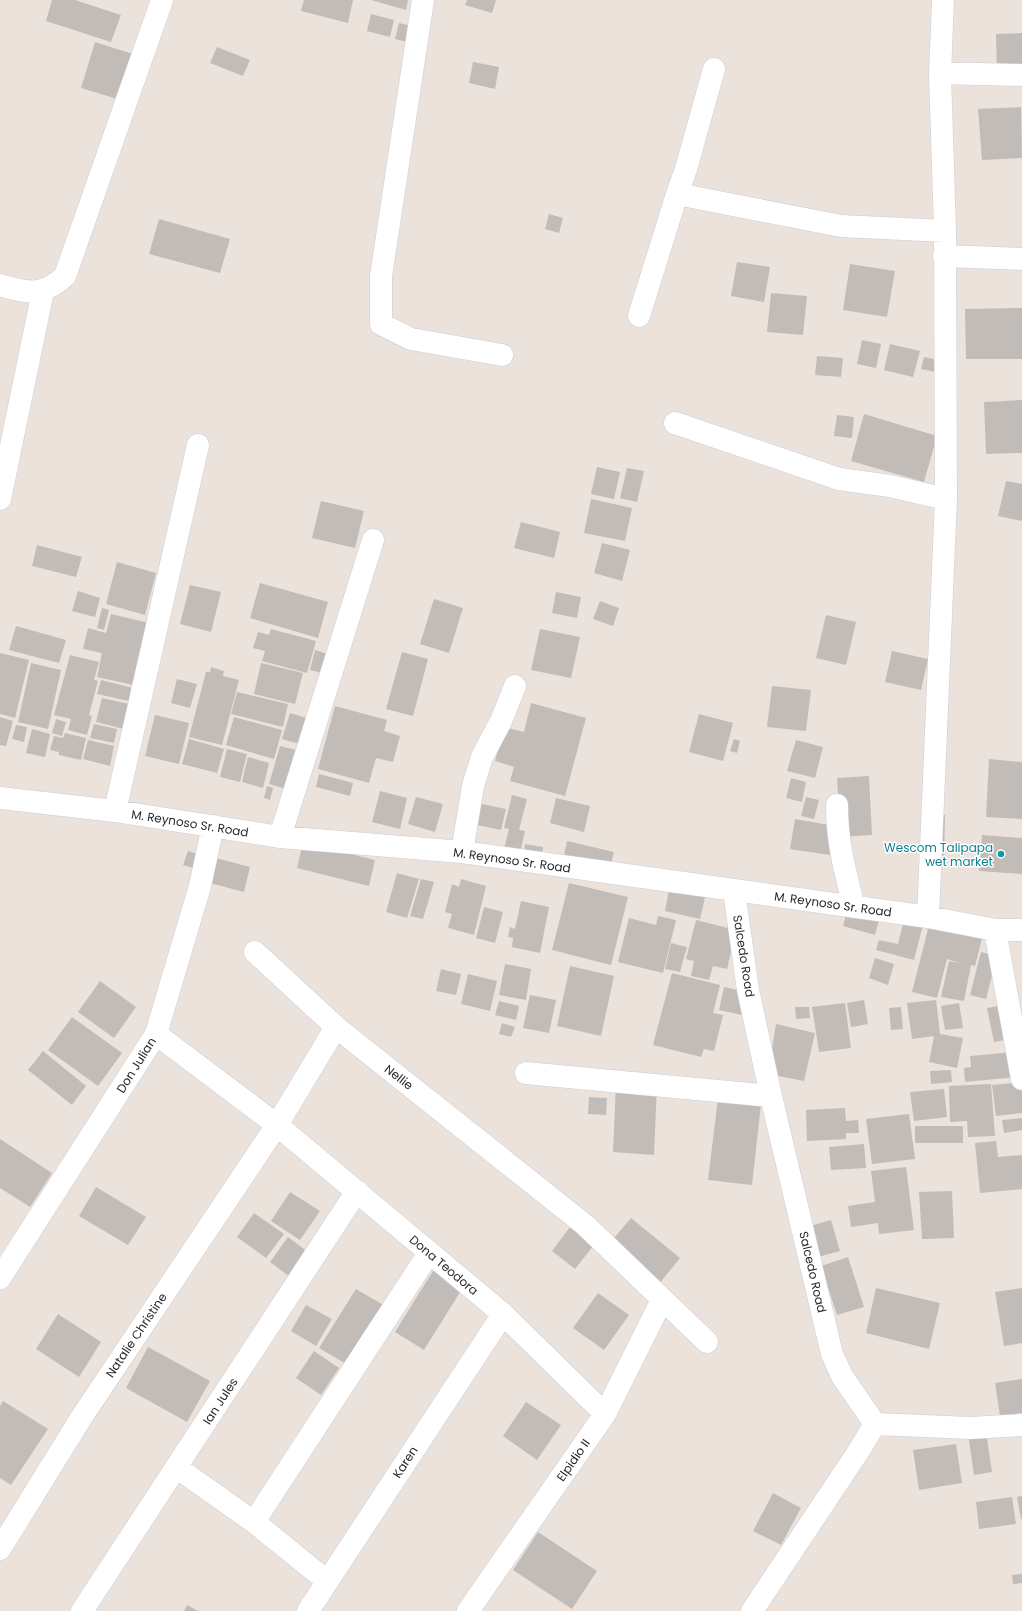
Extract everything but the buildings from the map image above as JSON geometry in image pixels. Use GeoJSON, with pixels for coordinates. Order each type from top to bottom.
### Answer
{"type":"FeatureCollection","features":[{"type":"Feature","properties":{"kind":"street"},"geometry":{"type":"LineString","coordinates":[[0,285],[23,291],[43,291],[54,286],[65,276],[162,0]]}},
{"type":"Feature","properties":{"kind":"street"},"geometry":{"type":"LineString","coordinates":[[423,0],[381,276],[381,324],[410,339],[502,355]]}},
{"type":"Feature","properties":{"kind":"street"},"geometry":{"type":"LineString","coordinates":[[928,917],[946,499],[945,231],[940,74],[943,0]]}},
{"type":"Feature","properties":{"kind":"street"},"geometry":{"type":"LineString","coordinates":[[639,316],[686,169],[714,69]]}},
{"type":"Feature","properties":{"kind":"street"},"geometry":{"type":"LineString","coordinates":[[940,74],[1022,75]]}},
{"type":"Feature","properties":{"kind":"street"},"geometry":{"type":"LineString","coordinates":[[677,194],[841,226],[945,231]]}},
{"type":"Feature","properties":{"kind":"street"},"geometry":{"type":"LineString","coordinates":[[944,256],[1022,259]]}},
{"type":"Feature","properties":{"kind":"street"},"geometry":{"type":"LineString","coordinates":[[0,499],[43,291]]}},
{"type":"Feature","properties":{"kind":"street"},"geometry":{"type":"LineString","coordinates":[[675,423],[839,478],[890,486],[946,499]]}},
{"type":"Feature","properties":{"kind":"street"},"geometry":{"type":"LineString","coordinates":[[116,811],[198,445]]}},
{"type":"Feature","properties":{"kind":"street"},"geometry":{"type":"LineString","coordinates":[[280,837],[373,540]]}},
{"type":"Feature","properties":{"kind":"street"},"geometry":{"type":"LineString","coordinates":[[462,852],[473,786],[482,757],[501,721],[515,686]]}},
{"type":"Feature","properties":{"kind":"street","name":"M. Reynoso Sr. Road"},"geometry":{"type":"LineString","coordinates":[[0,798],[116,811],[280,837],[462,852],[928,917],[995,930],[1022,930]]}},
{"type":"Feature","properties":{"kind":"street"},"geometry":{"type":"LineString","coordinates":[[837,805],[837,832],[840,854],[854,907]]}},
{"type":"Feature","properties":{"kind":"street","name":"Don Julian"},"geometry":{"type":"LineString","coordinates":[[0,1278],[156,1034],[200,886],[213,826]]}},
{"type":"Feature","properties":{"kind":"street","name":"Salcedo Road"},"geometry":{"type":"LineString","coordinates":[[734,891],[748,990],[771,1096],[832,1354],[845,1382],[875,1424]]}},
{"type":"Feature","properties":{"kind":"street"},"geometry":{"type":"LineString","coordinates":[[995,930],[1022,1079]]}},
{"type":"Feature","properties":{"kind":"street","name":"Nellie"},"geometry":{"type":"LineString","coordinates":[[255,952],[336,1027],[585,1225],[707,1342]]}},
{"type":"Feature","properties":{"kind":"street"},"geometry":{"type":"LineString","coordinates":[[156,1034],[277,1125],[336,1027]]}},
{"type":"Feature","properties":{"kind":"street"},"geometry":{"type":"LineString","coordinates":[[526,1073],[771,1096]]}},
{"type":"Feature","properties":{"kind":"street","name":"Dona Teodora"},"geometry":{"type":"LineString","coordinates":[[277,1125],[502,1314],[605,1414]]}},
{"type":"Feature","properties":{"kind":"street","name":"Natalie Christine"},"geometry":{"type":"LineString","coordinates":[[0,1549],[81,1418],[277,1125]]}},
{"type":"Feature","properties":{"kind":"street","name":"Ian Jules"},"geometry":{"type":"LineString","coordinates":[[82,1611],[357,1191]]}},
{"type":"Feature","properties":{"kind":"street"},"geometry":{"type":"LineString","coordinates":[[254,1522],[429,1253]]}},
{"type":"Feature","properties":{"kind":"street","name":"Elpidio II"},"geometry":{"type":"LineString","coordinates":[[468,1611],[605,1414],[662,1300]]}},
{"type":"Feature","properties":{"kind":"street","name":"Karen"},"geometry":{"type":"LineString","coordinates":[[308,1611],[502,1314]]}},
{"type":"Feature","properties":{"kind":"street"},"geometry":{"type":"LineString","coordinates":[[752,1611],[875,1424],[970,1428],[1022,1425]]}},
{"type":"Feature","properties":{"kind":"street"},"geometry":{"type":"LineString","coordinates":[[176,1467],[254,1522],[327,1581]]}},
{"type":"Feature","properties":{"kind":"place","name":"Wescom Talipapa wet market"},"geometry":{"type":"Point","coordinates":[1001,854]}}]}
